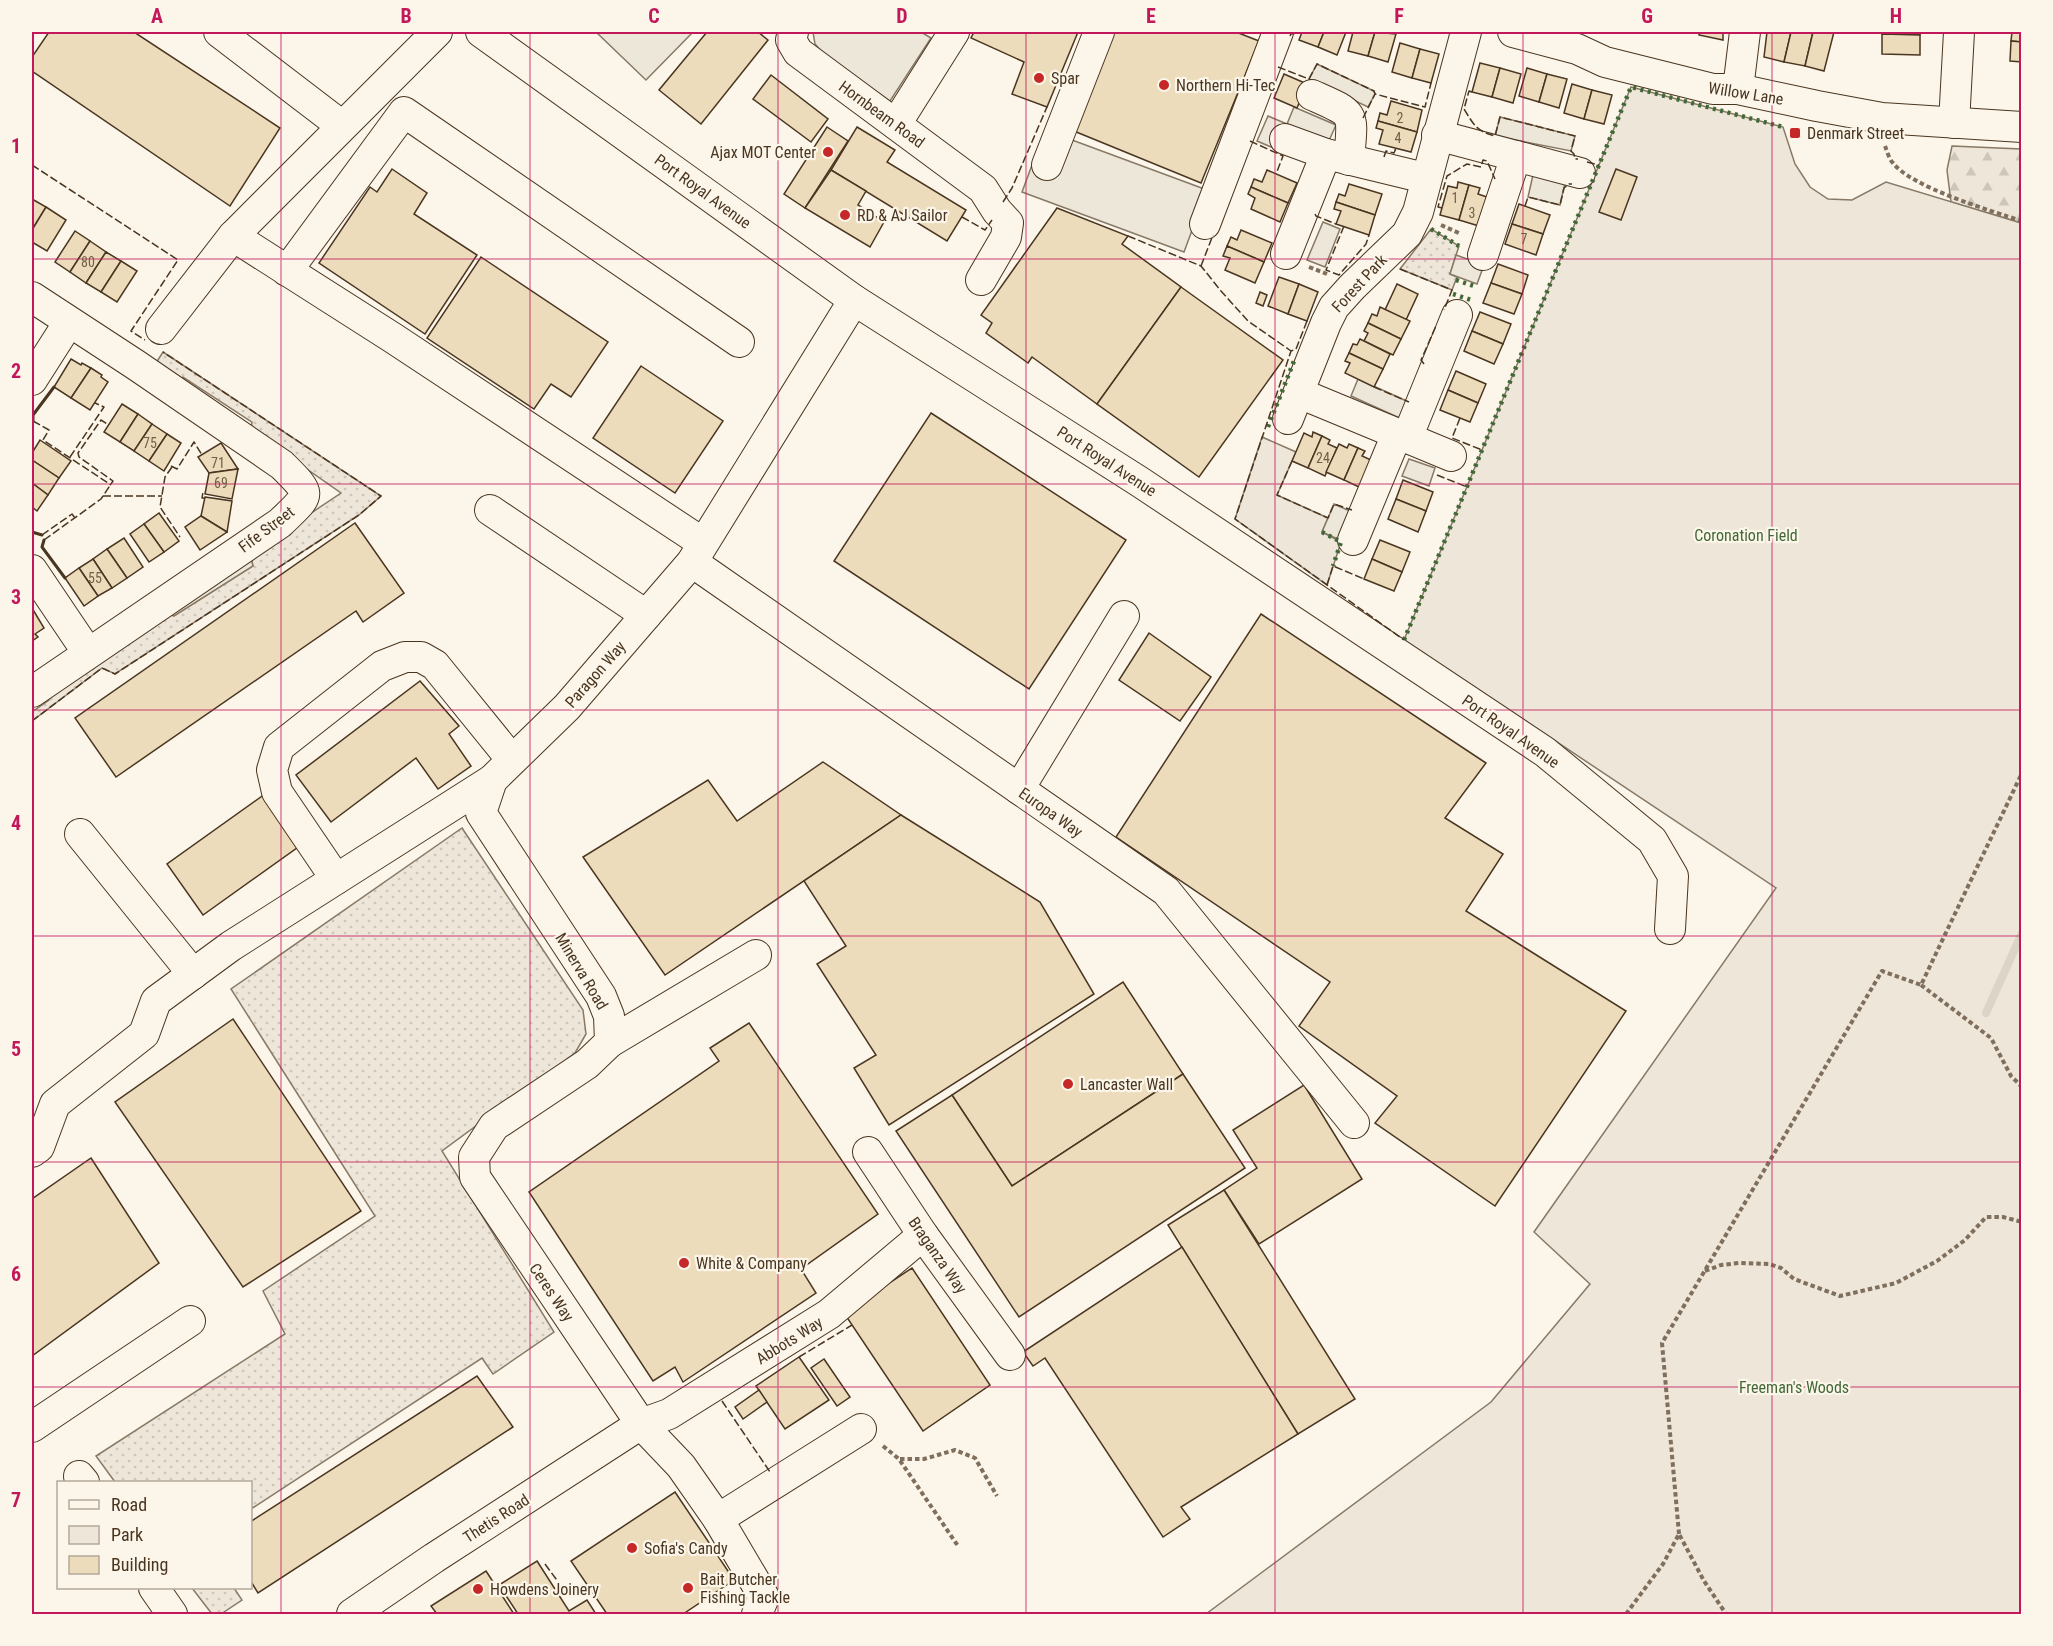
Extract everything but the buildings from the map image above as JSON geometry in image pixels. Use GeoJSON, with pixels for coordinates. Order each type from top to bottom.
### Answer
{"type":"FeatureCollection","features":[{"type":"Feature","properties":{"kind":"street"},"geometry":{"type":"LineString","coordinates":[[219,32],[342,126]]}},
{"type":"Feature","properties":{"kind":"street"},"geometry":{"type":"LineString","coordinates":[[162,329],[233,236],[437,32]]}},
{"type":"Feature","properties":{"kind":"street","name":"Port Royal Avenue"},"geometry":{"type":"LineString","coordinates":[[481,32],[854,300],[1140,482],[1545,752],[1652,840],[1673,876],[1670,929]]}},
{"type":"Feature","properties":{"kind":"street","name":"Hornbeam Road"},"geometry":{"type":"LineString","coordinates":[[793,32],[791,40],[798,52],[983,189],[1008,223],[1006,237],[981,280]]}},
{"type":"Feature","properties":{"kind":"street"},"geometry":{"type":"LineString","coordinates":[[896,124],[954,32]]}},
{"type":"Feature","properties":{"kind":"street"},"geometry":{"type":"LineString","coordinates":[[1047,165],[1099,32]]}},
{"type":"Feature","properties":{"kind":"street"},"geometry":{"type":"LineString","coordinates":[[1205,224],[1278,32]]}},
{"type":"Feature","properties":{"kind":"street","name":"Forest Park"},"geometry":{"type":"LineString","coordinates":[[1451,456],[1402,436],[1294,406],[1334,307],[1407,234],[1418,212],[1425,178],[1466,32]]}},
{"type":"Feature","properties":{"kind":"street","name":"Willow Lane"},"geometry":{"type":"LineString","coordinates":[[1513,32],[1577,40],[1605,62],[1713,89],[1738,88],[1817,106],[1882,117],[2022,127]]}},
{"type":"Feature","properties":{"kind":"street"},"geometry":{"type":"LineString","coordinates":[[1738,88],[1745,32]]}},
{"type":"Feature","properties":{"kind":"street"},"geometry":{"type":"LineString","coordinates":[[1954,123],[1959,32]]}},
{"type":"Feature","properties":{"kind":"street"},"geometry":{"type":"LineString","coordinates":[[1286,254],[1337,157],[1351,119],[1345,109],[1312,95]]}},
{"type":"Feature","properties":{"kind":"street"},"geometry":{"type":"LineString","coordinates":[[287,271],[404,112],[740,342]]}},
{"type":"Feature","properties":{"kind":"street"},"geometry":{"type":"LineString","coordinates":[[1437,135],[1580,173]]}},
{"type":"Feature","properties":{"kind":"street"},"geometry":{"type":"LineString","coordinates":[[1285,139],[1337,157],[1425,178]]}},
{"type":"Feature","properties":{"kind":"street"},"geometry":{"type":"LineString","coordinates":[[1476,246],[1516,156]]}},
{"type":"Feature","properties":{"kind":"street","name":"Europa Way"},"geometry":{"type":"LineString","coordinates":[[233,236],[698,553],[1018,789],[1166,891],[1354,1123]]}},
{"type":"Feature","properties":{"kind":"street","name":"Fife Street"},"geometry":{"type":"LineString","coordinates":[[32,297],[282,465],[302,485],[305,492],[303,501],[280,523],[32,692]]}},
{"type":"Feature","properties":{"kind":"street","name":"Paragon Way"},"geometry":{"type":"LineString","coordinates":[[32,1152],[39,1147],[55,1104],[144,1034],[156,1001],[231,946],[502,770],[567,707],[698,553],[854,300]]}},
{"type":"Feature","properties":{"kind":"street"},"geometry":{"type":"LineString","coordinates":[[1353,540],[1457,315]]}},
{"type":"Feature","properties":{"kind":"street"},"geometry":{"type":"LineString","coordinates":[[32,380],[69,322]]}},
{"type":"Feature","properties":{"kind":"street"},"geometry":{"type":"LineString","coordinates":[[489,510],[646,615]]}},
{"type":"Feature","properties":{"kind":"street"},"geometry":{"type":"LineString","coordinates":[[32,570],[88,653]]}},
{"type":"Feature","properties":{"kind":"street"},"geometry":{"type":"LineString","coordinates":[[1018,789],[1124,616]]}},
{"type":"Feature","properties":{"kind":"street"},"geometry":{"type":"LineString","coordinates":[[336,879],[277,792],[272,770],[279,747],[382,666],[405,657],[421,657],[435,665],[502,770]]}},
{"type":"Feature","properties":{"kind":"street","name":"Minerva Road"},"geometry":{"type":"LineString","coordinates":[[502,770],[481,813],[601,996],[609,1016],[610,1042]]}},
{"type":"Feature","properties":{"kind":"street"},"geometry":{"type":"LineString","coordinates":[[80,834],[193,974]]}},
{"type":"Feature","properties":{"kind":"street"},"geometry":{"type":"LineString","coordinates":[[610,1042],[756,955]]}},
{"type":"Feature","properties":{"kind":"street","name":"Ceres Way"},"geometry":{"type":"LineString","coordinates":[[610,1042],[587,1064],[494,1126],[474,1157],[475,1177],[641,1424],[681,1466],[718,1519],[764,1596],[757,1614]]}},
{"type":"Feature","properties":{"kind":"street","name":"Braganza Way"},"geometry":{"type":"LineString","coordinates":[[868,1152],[923,1236],[1010,1355]]}},
{"type":"Feature","properties":{"kind":"street","name":"Abbots Way"},"geometry":{"type":"LineString","coordinates":[[641,1424],[669,1414],[829,1314],[923,1236]]}},
{"type":"Feature","properties":{"kind":"street"},"geometry":{"type":"LineString","coordinates":[[32,1427],[190,1321]]}},
{"type":"Feature","properties":{"kind":"street","name":"Thetis Road"},"geometry":{"type":"LineString","coordinates":[[368,1610],[434,1558],[641,1424]]}},
{"type":"Feature","properties":{"kind":"street"},"geometry":{"type":"LineString","coordinates":[[718,1519],[861,1429]]}},
{"type":"Feature","properties":{"kind":"street"},"geometry":{"type":"LineString","coordinates":[[155,1589],[172,1614]]}},
{"type":"Feature","properties":{"kind":"path"},"geometry":{"type":"LineString","coordinates":[[1882,117],[1885,148],[1893,164],[1911,179],[1969,204],[2022,221]]}},
{"type":"Feature","properties":{"kind":"path"},"geometry":{"type":"LineString","coordinates":[[1437,224],[1476,246]]}},
{"type":"Feature","properties":{"kind":"path"},"geometry":{"type":"LineString","coordinates":[[1286,254],[1286,258],[1338,278],[1352,287]]}},
{"type":"Feature","properties":{"kind":"path"},"geometry":{"type":"LineString","coordinates":[[1921,985],[2022,772]]}},
{"type":"Feature","properties":{"kind":"path"},"geometry":{"type":"LineString","coordinates":[[1726,1614],[1704,1581],[1679,1534],[1662,1343],[1882,971],[1921,985],[1991,1038],[2011,1076],[2022,1087]]}},
{"type":"Feature","properties":{"kind":"path"},"geometry":{"type":"LineString","coordinates":[[1704,1271],[1730,1264],[1769,1264],[1782,1268],[1794,1279],[1840,1296],[1896,1283],[1938,1262],[1965,1240],[1986,1217],[2003,1217],[2022,1222]]}},
{"type":"Feature","properties":{"kind":"path"},"geometry":{"type":"LineString","coordinates":[[861,1429],[899,1459],[958,1546]]}},
{"type":"Feature","properties":{"kind":"path"},"geometry":{"type":"LineString","coordinates":[[899,1459],[924,1460],[954,1450],[975,1458],[997,1496]]}},
{"type":"Feature","properties":{"kind":"path"},"geometry":{"type":"LineString","coordinates":[[1626,1614],[1663,1564],[1679,1534]]}},
{"type":"Feature","properties":{"kind":"green space"},"geometry":{"type":"Polygon","coordinates":[[[1631,87],[1783,127],[1795,164],[1810,187],[1828,199],[1852,200],[1886,182],[2021,223],[2021,1614],[1206,1614],[1491,1402],[1590,1284],[1534,1232],[1776,888],[1404,640],[1631,87]]]}},
{"type":"Feature","properties":{"kind":"green space"},"geometry":{"type":"Polygon","coordinates":[[[1952,146],[2021,149],[2021,223],[1951,202],[1947,170],[1952,146]]]}},
{"type":"Feature","properties":{"kind":"green space"},"geometry":{"type":"Polygon","coordinates":[[[1431,229],[1459,246],[1450,274],[1457,277],[1452,290],[1400,269],[1431,229]]]}},
{"type":"Feature","properties":{"kind":"green space"},"geometry":{"type":"Polygon","coordinates":[[[163,352],[381,496],[359,515],[115,674],[102,668],[32,721],[32,712],[49,700],[50,690],[164,612],[174,616],[253,566],[250,554],[341,493],[251,430],[252,422],[183,377],[177,380],[154,366],[163,352]]]}},
{"type":"Feature","properties":{"kind":"green space"},"geometry":{"type":"Polygon","coordinates":[[[1262,437],[1296,452],[1277,495],[1328,518],[1322,532],[1341,542],[1327,585],[1235,519],[1262,437]]]}},
{"type":"Feature","properties":{"kind":"green space"},"geometry":{"type":"Polygon","coordinates":[[[462,828],[583,1010],[586,1034],[575,1053],[442,1151],[554,1332],[493,1374],[482,1358],[252,1508],[252,1481],[114,1481],[96,1456],[285,1334],[263,1291],[375,1216],[231,989],[462,828]]]}},
{"type":"Feature","properties":{"kind":"green space"},"geometry":{"type":"Polygon","coordinates":[[[193,1589],[235,1589],[242,1600],[221,1614],[212,1614],[193,1589]]]}},
{"type":"Feature","properties":{"kind":"shaded area"},"geometry":{"type":"Polygon","coordinates":[[[596,32],[693,32],[646,80],[596,32]]]}},
{"type":"Feature","properties":{"kind":"shaded area"},"geometry":{"type":"Polygon","coordinates":[[[813,32],[921,32],[931,38],[890,101],[825,55],[815,44],[813,32]]]}},
{"type":"Feature","properties":{"kind":"shaded area"},"geometry":{"type":"Polygon","coordinates":[[[1317,64],[1374,91],[1375,94],[1368,107],[1309,79],[1317,64]]]}},
{"type":"Feature","properties":{"kind":"shaded area"},"geometry":{"type":"Polygon","coordinates":[[[1294,107],[1336,125],[1328,143],[1288,124],[1276,149],[1257,141],[1268,116],[1287,124],[1294,107]]]}},
{"type":"Feature","properties":{"kind":"shaded area"},"geometry":{"type":"Polygon","coordinates":[[[1500,117],[1575,136],[1571,151],[1495,136],[1500,117]]]}},
{"type":"Feature","properties":{"kind":"shaded area"},"geometry":{"type":"Polygon","coordinates":[[[1045,130],[1207,190],[1184,252],[1022,192],[1045,130]]]}},
{"type":"Feature","properties":{"kind":"shaded area"},"geometry":{"type":"Polygon","coordinates":[[[1533,175],[1565,183],[1560,205],[1528,197],[1533,175]]]}},
{"type":"Feature","properties":{"kind":"shaded area"},"geometry":{"type":"Polygon","coordinates":[[[1323,222],[1340,229],[1325,267],[1307,260],[1323,222]]]}},
{"type":"Feature","properties":{"kind":"shaded area"},"geometry":{"type":"Polygon","coordinates":[[[1456,255],[1484,265],[1477,284],[1450,274],[1456,255]]]}},
{"type":"Feature","properties":{"kind":"shaded area"},"geometry":{"type":"Polygon","coordinates":[[[1358,379],[1411,403],[1404,420],[1351,396],[1358,379]]]}},
{"type":"Feature","properties":{"kind":"shaded area"},"geometry":{"type":"Polygon","coordinates":[[[1409,459],[1435,468],[1429,486],[1402,476],[1409,459]]]}},
{"type":"Feature","properties":{"kind":"shaded area"},"geometry":{"type":"Polygon","coordinates":[[[1334,504],[1352,512],[1340,540],[1322,532],[1334,504]]]}},
{"type":"Feature","properties":{"kind":"shaded area"},"geometry":{"type":"Polygon","coordinates":[[[250,554],[253,566],[174,616],[164,612],[250,554]]]}},
{"type":"Feature","properties":{"kind":"waterway"},"geometry":{"type":"LineString","coordinates":[[1986,1013],[2022,933]]}},
{"type":"Feature","properties":{"kind":"hedge"},"geometry":{"type":"LineString","coordinates":[[1404,640],[1631,87],[1783,127]]}},
{"type":"Feature","properties":{"kind":"hedge"},"geometry":{"type":"LineString","coordinates":[[1431,229],[1459,246]]}},
{"type":"Feature","properties":{"kind":"hedge"},"geometry":{"type":"LineString","coordinates":[[1456,280],[1477,287]]}},
{"type":"Feature","properties":{"kind":"hedge"},"geometry":{"type":"LineString","coordinates":[[1453,294],[1471,300]]}},
{"type":"Feature","properties":{"kind":"hedge"},"geometry":{"type":"LineString","coordinates":[[1268,427],[1294,361]]}},
{"type":"Feature","properties":{"kind":"hedge"},"geometry":{"type":"LineString","coordinates":[[1322,532],[1341,542],[1333,566]]}},
{"type":"Feature","properties":{"kind":"fence"},"geometry":{"type":"LineString","coordinates":[[1290,36],[1302,32]]}},
{"type":"Feature","properties":{"kind":"fence"},"geometry":{"type":"LineString","coordinates":[[1278,67],[1309,79],[1317,64],[1374,91],[1375,94],[1425,107],[1431,83]]}},
{"type":"Feature","properties":{"kind":"fence"},"geometry":{"type":"LineString","coordinates":[[1472,92],[1469,91],[1464,109],[1479,129],[1495,136],[1500,117],[1575,136],[1571,151],[1575,159],[1578,159]]}},
{"type":"Feature","properties":{"kind":"fence"},"geometry":{"type":"LineString","coordinates":[[1363,118],[1375,94]]}},
{"type":"Feature","properties":{"kind":"fence"},"geometry":{"type":"LineString","coordinates":[[1003,202],[1012,188],[1047,107]]}},
{"type":"Feature","properties":{"kind":"fence"},"geometry":{"type":"LineString","coordinates":[[1250,141],[1283,156],[1276,174]]}},
{"type":"Feature","properties":{"kind":"fence"},"geometry":{"type":"LineString","coordinates":[[1384,157],[1386,151],[1394,153],[1396,148]]}},
{"type":"Feature","properties":{"kind":"fence"},"geometry":{"type":"LineString","coordinates":[[1442,208],[1438,207],[1447,176],[1467,164],[1481,167],[1483,160],[1487,161],[1495,179]]}},
{"type":"Feature","properties":{"kind":"fence"},"geometry":{"type":"LineString","coordinates":[[1587,162],[1599,165]]}},
{"type":"Feature","properties":{"kind":"fence"},"geometry":{"type":"LineString","coordinates":[[32,165],[178,260],[131,331],[145,340]]}},
{"type":"Feature","properties":{"kind":"fence"},"geometry":{"type":"LineString","coordinates":[[1525,206],[1528,197],[1560,205],[1564,188],[1572,184]]}},
{"type":"Feature","properties":{"kind":"fence"},"geometry":{"type":"LineString","coordinates":[[1315,214],[1336,224]]}},
{"type":"Feature","properties":{"kind":"fence"},"geometry":{"type":"LineString","coordinates":[[962,217],[985,230],[992,220]]}},
{"type":"Feature","properties":{"kind":"fence"},"geometry":{"type":"LineString","coordinates":[[1344,226],[1326,270],[1339,275],[1366,244],[1369,235]]}},
{"type":"Feature","properties":{"kind":"fence"},"geometry":{"type":"LineString","coordinates":[[1201,266],[1213,235]]}},
{"type":"Feature","properties":{"kind":"fence"},"geometry":{"type":"LineString","coordinates":[[1128,236],[1201,266],[1248,321],[1291,351]]}},
{"type":"Feature","properties":{"kind":"fence"},"geometry":{"type":"LineString","coordinates":[[1400,269],[1452,290],[1444,310]]}},
{"type":"Feature","properties":{"kind":"fence"},"geometry":{"type":"LineString","coordinates":[[1307,321],[1296,349],[1291,351],[1235,519],[1404,640]]}},
{"type":"Feature","properties":{"kind":"fence"},"geometry":{"type":"LineString","coordinates":[[1424,364],[1421,360],[1436,326]]}},
{"type":"Feature","properties":{"kind":"fence"},"geometry":{"type":"LineString","coordinates":[[32,721],[102,668],[115,674],[359,515],[381,496],[163,352]]}},
{"type":"Feature","properties":{"kind":"fence"},"geometry":{"type":"LineString","coordinates":[[1374,387],[1409,402]]}},
{"type":"Feature","properties":{"kind":"fence"},"geometry":{"type":"LineString","coordinates":[[70,457],[104,407],[95,403]]}},
{"type":"Feature","properties":{"kind":"fence"},"geometry":{"type":"LineString","coordinates":[[1460,418],[1452,438],[1482,450]]}},
{"type":"Feature","properties":{"kind":"fence"},"geometry":{"type":"LineString","coordinates":[[44,540],[101,499],[113,481],[79,457],[78,453],[101,420],[109,425]]}},
{"type":"Feature","properties":{"kind":"fence"},"geometry":{"type":"LineString","coordinates":[[33,421],[49,430],[43,440],[111,485]]}},
{"type":"Feature","properties":{"kind":"fence"},"geometry":{"type":"LineString","coordinates":[[171,466],[177,469],[194,442],[202,455]]}},
{"type":"Feature","properties":{"kind":"fence"},"geometry":{"type":"LineString","coordinates":[[1292,461],[1277,495],[1328,518],[1334,504],[1352,510]]}},
{"type":"Feature","properties":{"kind":"fence"},"geometry":{"type":"LineString","coordinates":[[172,467],[165,477],[160,507],[180,537]]}},
{"type":"Feature","properties":{"kind":"fence"},"geometry":{"type":"LineString","coordinates":[[1437,475],[1467,487]]}},
{"type":"Feature","properties":{"kind":"fence"},"geometry":{"type":"LineString","coordinates":[[205,498],[202,498],[203,492],[206,492]]}},
{"type":"Feature","properties":{"kind":"fence"},"geometry":{"type":"LineString","coordinates":[[103,496],[162,496]]}},
{"type":"Feature","properties":{"kind":"fence"},"geometry":{"type":"LineString","coordinates":[[42,535],[72,514],[75,518]]}},
{"type":"Feature","properties":{"kind":"fence"},"geometry":{"type":"LineString","coordinates":[[1327,585],[1333,566],[1364,579]]}},
{"type":"Feature","properties":{"kind":"fence"},"geometry":{"type":"LineString","coordinates":[[799,1357],[852,1325]]}},
{"type":"Feature","properties":{"kind":"fence"},"geometry":{"type":"LineString","coordinates":[[722,1401],[770,1472]]}},
{"type":"Feature","properties":{"kind":"fence"},"geometry":{"type":"LineString","coordinates":[[545,1564],[559,1583]]}},
{"type":"Feature","properties":{"kind":"wall"},"geometry":{"type":"LineString","coordinates":[[33,421],[33,415],[54,387]]}},
{"type":"Feature","properties":{"kind":"wall"},"geometry":{"type":"LineString","coordinates":[[32,532],[42,535]]}},
{"type":"Feature","properties":{"kind":"wall"},"geometry":{"type":"LineString","coordinates":[[44,540],[42,547],[65,578]]}},
{"type":"Feature","properties":{"kind":"place","name":"Spar"},"geometry":{"type":"Point","coordinates":[1039,78]}},
{"type":"Feature","properties":{"kind":"place","name":"Northern Hi-Tec"},"geometry":{"type":"Point","coordinates":[1164,85]}},
{"type":"Feature","properties":{"kind":"place","name":"Denmark Street"},"geometry":{"type":"Point","coordinates":[1795,133]}},
{"type":"Feature","properties":{"kind":"place","name":"Ajax MOT Center"},"geometry":{"type":"Point","coordinates":[828,152]}},
{"type":"Feature","properties":{"kind":"place","name":"RD & AJ Sailor"},"geometry":{"type":"Point","coordinates":[845,215]}},
{"type":"Feature","properties":{"kind":"place","name":"Lancaster Wall"},"geometry":{"type":"Point","coordinates":[1068,1084]}},
{"type":"Feature","properties":{"kind":"place","name":"White & Company"},"geometry":{"type":"Point","coordinates":[684,1263]}},
{"type":"Feature","properties":{"kind":"place","name":"Sofia's Candy"},"geometry":{"type":"Point","coordinates":[632,1548]}},
{"type":"Feature","properties":{"kind":"place","name":"Bait Butcher Fishing Tackle"},"geometry":{"type":"Point","coordinates":[688,1588]}},
{"type":"Feature","properties":{"kind":"place","name":"Howdens Joinery"},"geometry":{"type":"Point","coordinates":[478,1589]}},
{"type":"Feature","properties":{"kind":"park label","name":"Coronation Field"},"geometry":{"type":"Point","coordinates":[1746,535]}},
{"type":"Feature","properties":{"kind":"park label","name":"Freeman's Woods"},"geometry":{"type":"Point","coordinates":[1794,1387]}}]}
